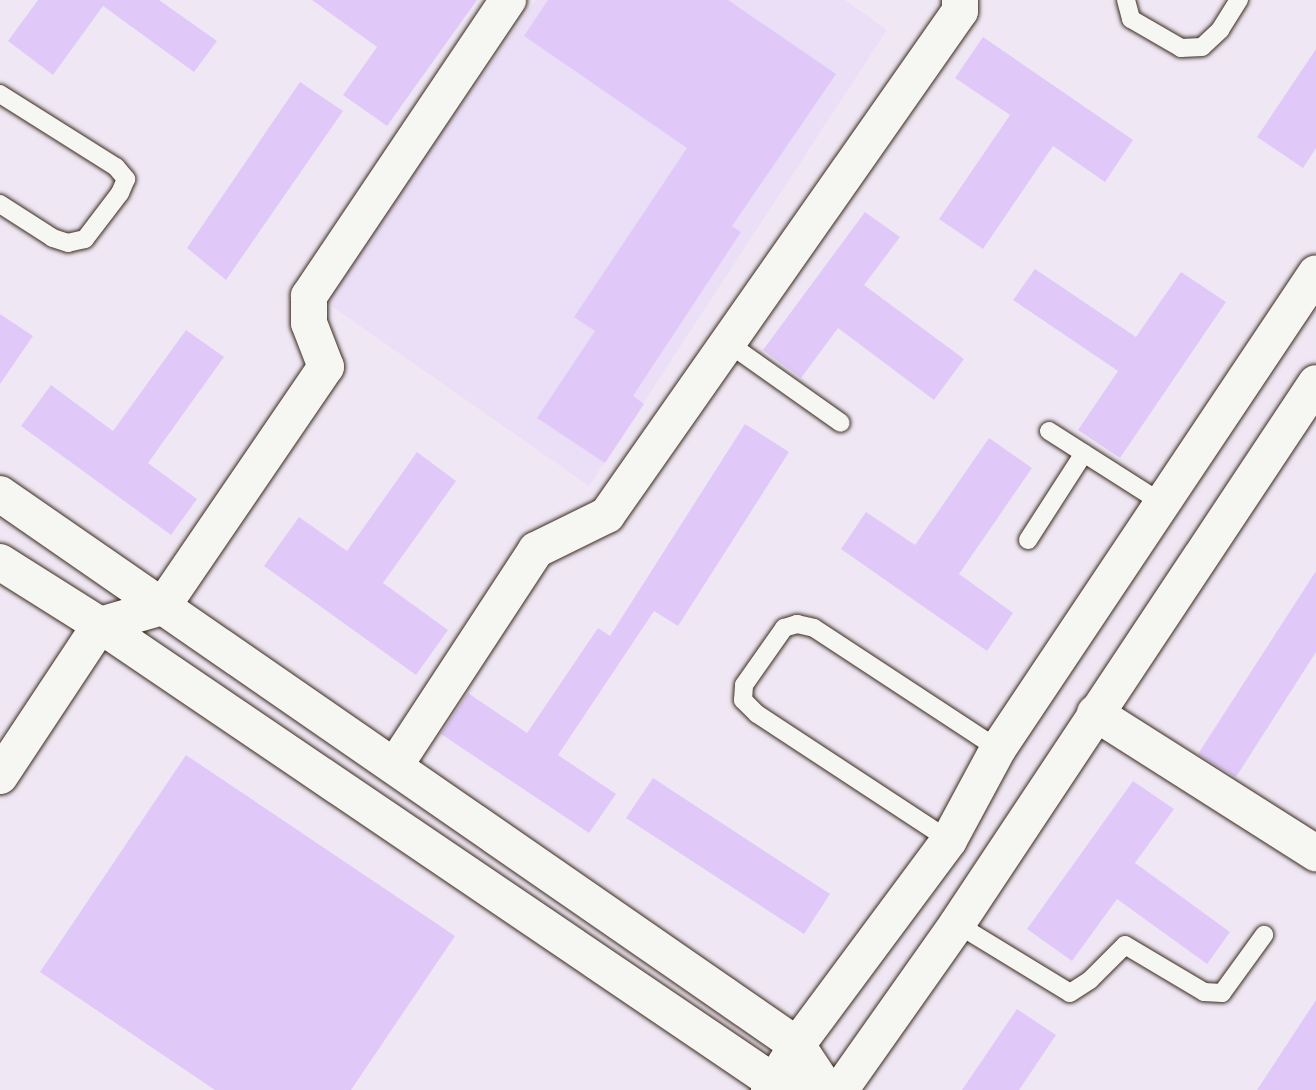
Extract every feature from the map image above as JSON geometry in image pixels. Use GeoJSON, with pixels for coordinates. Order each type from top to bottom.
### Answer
{"type":"FeatureCollection","features":[{"type":"Feature","properties":{"kind":"street"},"geometry":{"type":"LineString","coordinates":[[0,776],[100,625],[162,607],[326,367],[309,323],[309,296],[508,0]]}},
{"type":"Feature","properties":{"kind":"street"},"geometry":{"type":"LineString","coordinates":[[396,764],[536,550],[607,515],[960,11],[960,0]]}},
{"type":"Feature","properties":{"kind":"street"},"geometry":{"type":"LineString","coordinates":[[0,562],[100,625],[781,1087],[797,1045],[949,840],[998,749],[1316,273]]}},
{"type":"Feature","properties":{"kind":"street"},"geometry":{"type":"LineString","coordinates":[[840,1090],[957,924],[1316,383]]}},
{"type":"Feature","properties":{"kind":"street"},"geometry":{"type":"LineString","coordinates":[[0,494],[396,764],[797,1045],[827,1090]]}},
{"type":"Feature","properties":{"kind":"street"},"geometry":{"type":"LineString","coordinates":[[1095,713],[1316,853]]}},
{"type":"Feature","properties":{"kind":"lane"},"geometry":{"type":"LineString","coordinates":[[1126,0],[1131,19],[1181,48],[1202,47],[1220,30],[1239,0]]}},
{"type":"Feature","properties":{"kind":"lane"},"geometry":{"type":"LineString","coordinates":[[0,94],[116,167],[126,179],[120,193],[85,239],[68,243],[53,238],[0,204]]}},
{"type":"Feature","properties":{"kind":"lane"},"geometry":{"type":"LineString","coordinates":[[728,343],[841,423]]}},
{"type":"Feature","properties":{"kind":"lane"},"geometry":{"type":"LineString","coordinates":[[1049,431],[1162,503]]}},
{"type":"Feature","properties":{"kind":"lane"},"geometry":{"type":"LineString","coordinates":[[1028,540],[1084,453]]}},
{"type":"Feature","properties":{"kind":"lane"},"geometry":{"type":"LineString","coordinates":[[949,840],[757,714],[743,700],[744,685],[784,628],[797,624],[814,628],[998,749]]}},
{"type":"Feature","properties":{"kind":"lane"},"geometry":{"type":"LineString","coordinates":[[957,924],[1070,993],[1090,980],[1125,945],[1204,992],[1222,993],[1264,935]]}},
{"type":"Feature","properties":{"kind":"shaded area"},"geometry":{"type":"Polygon","coordinates":[[[536,0],[845,0],[887,30],[589,486],[323,300],[536,0]]]}},
{"type":"Feature","properties":{"kind":"building"},"geometry":{"type":"Polygon","coordinates":[[[38,0],[159,0],[217,41],[194,72],[103,6],[53,75],[8,41],[38,0]]]}},
{"type":"Feature","properties":{"kind":"building"},"geometry":{"type":"Polygon","coordinates":[[[312,0],[477,0],[387,126],[343,95],[377,47],[312,0]]]}},
{"type":"Feature","properties":{"kind":"building"},"geometry":{"type":"Polygon","coordinates":[[[548,0],[728,0],[836,74],[732,226],[741,232],[633,396],[644,404],[605,463],[537,418],[595,331],[574,317],[687,148],[524,36],[548,0]]]}},
{"type":"Feature","properties":{"kind":"building"},"geometry":{"type":"Polygon","coordinates":[[[983,37],[1133,140],[1105,182],[1053,146],[983,249],[939,219],[1010,115],[955,78],[983,37]]]}},
{"type":"Feature","properties":{"kind":"building"},"geometry":{"type":"Polygon","coordinates":[[[1316,49],[1316,148],[1303,168],[1257,137],[1316,49]]]}},
{"type":"Feature","properties":{"kind":"building"},"geometry":{"type":"Polygon","coordinates":[[[300,82],[343,111],[226,280],[187,248],[300,82]]]}},
{"type":"Feature","properties":{"kind":"building"},"geometry":{"type":"Polygon","coordinates":[[[865,212],[900,237],[864,285],[964,359],[934,400],[838,328],[801,378],[763,350],[865,212]]]}},
{"type":"Feature","properties":{"kind":"building"},"geometry":{"type":"Polygon","coordinates":[[[1035,269],[1136,337],[1181,272],[1226,302],[1120,458],[1078,430],[1118,371],[1013,300],[1035,269]]]}},
{"type":"Feature","properties":{"kind":"building"},"geometry":{"type":"Polygon","coordinates":[[[0,314],[33,336],[0,384],[0,314]]]}},
{"type":"Feature","properties":{"kind":"building"},"geometry":{"type":"Polygon","coordinates":[[[186,330],[224,357],[148,463],[197,499],[171,535],[21,426],[51,385],[113,431],[186,330]]]}},
{"type":"Feature","properties":{"kind":"building"},"geometry":{"type":"Polygon","coordinates":[[[745,424],[789,452],[678,626],[654,611],[558,755],[616,794],[589,833],[441,734],[468,693],[527,733],[598,628],[610,636],[745,424]]]}},
{"type":"Feature","properties":{"kind":"building"},"geometry":{"type":"Polygon","coordinates":[[[989,438],[1032,468],[959,574],[1013,613],[987,651],[841,549],[866,512],[915,545],[989,438]]]}},
{"type":"Feature","properties":{"kind":"building"},"geometry":{"type":"Polygon","coordinates":[[[417,452],[456,481],[383,583],[448,630],[416,675],[264,566],[299,517],[347,551],[417,452]]]}},
{"type":"Feature","properties":{"kind":"building"},"geometry":{"type":"Polygon","coordinates":[[[1316,571],[1316,652],[1236,777],[1198,754],[1316,571]]]}},
{"type":"Feature","properties":{"kind":"building"},"geometry":{"type":"Polygon","coordinates":[[[186,755],[455,936],[351,1090],[215,1090],[40,972],[186,755]]]}},
{"type":"Feature","properties":{"kind":"building"},"geometry":{"type":"Polygon","coordinates":[[[653,778],[830,894],[804,934],[626,818],[653,778]]]}},
{"type":"Feature","properties":{"kind":"building"},"geometry":{"type":"Polygon","coordinates":[[[1133,781],[1174,809],[1135,863],[1230,932],[1207,964],[1117,899],[1072,961],[1027,929],[1133,781]]]}},
{"type":"Feature","properties":{"kind":"building"},"geometry":{"type":"Polygon","coordinates":[[[1316,1000],[1316,1090],[1257,1090],[1316,1000]]]}},
{"type":"Feature","properties":{"kind":"building"},"geometry":{"type":"Polygon","coordinates":[[[1017,1009],[1056,1035],[1019,1090],[962,1090],[1017,1009]]]}}]}
